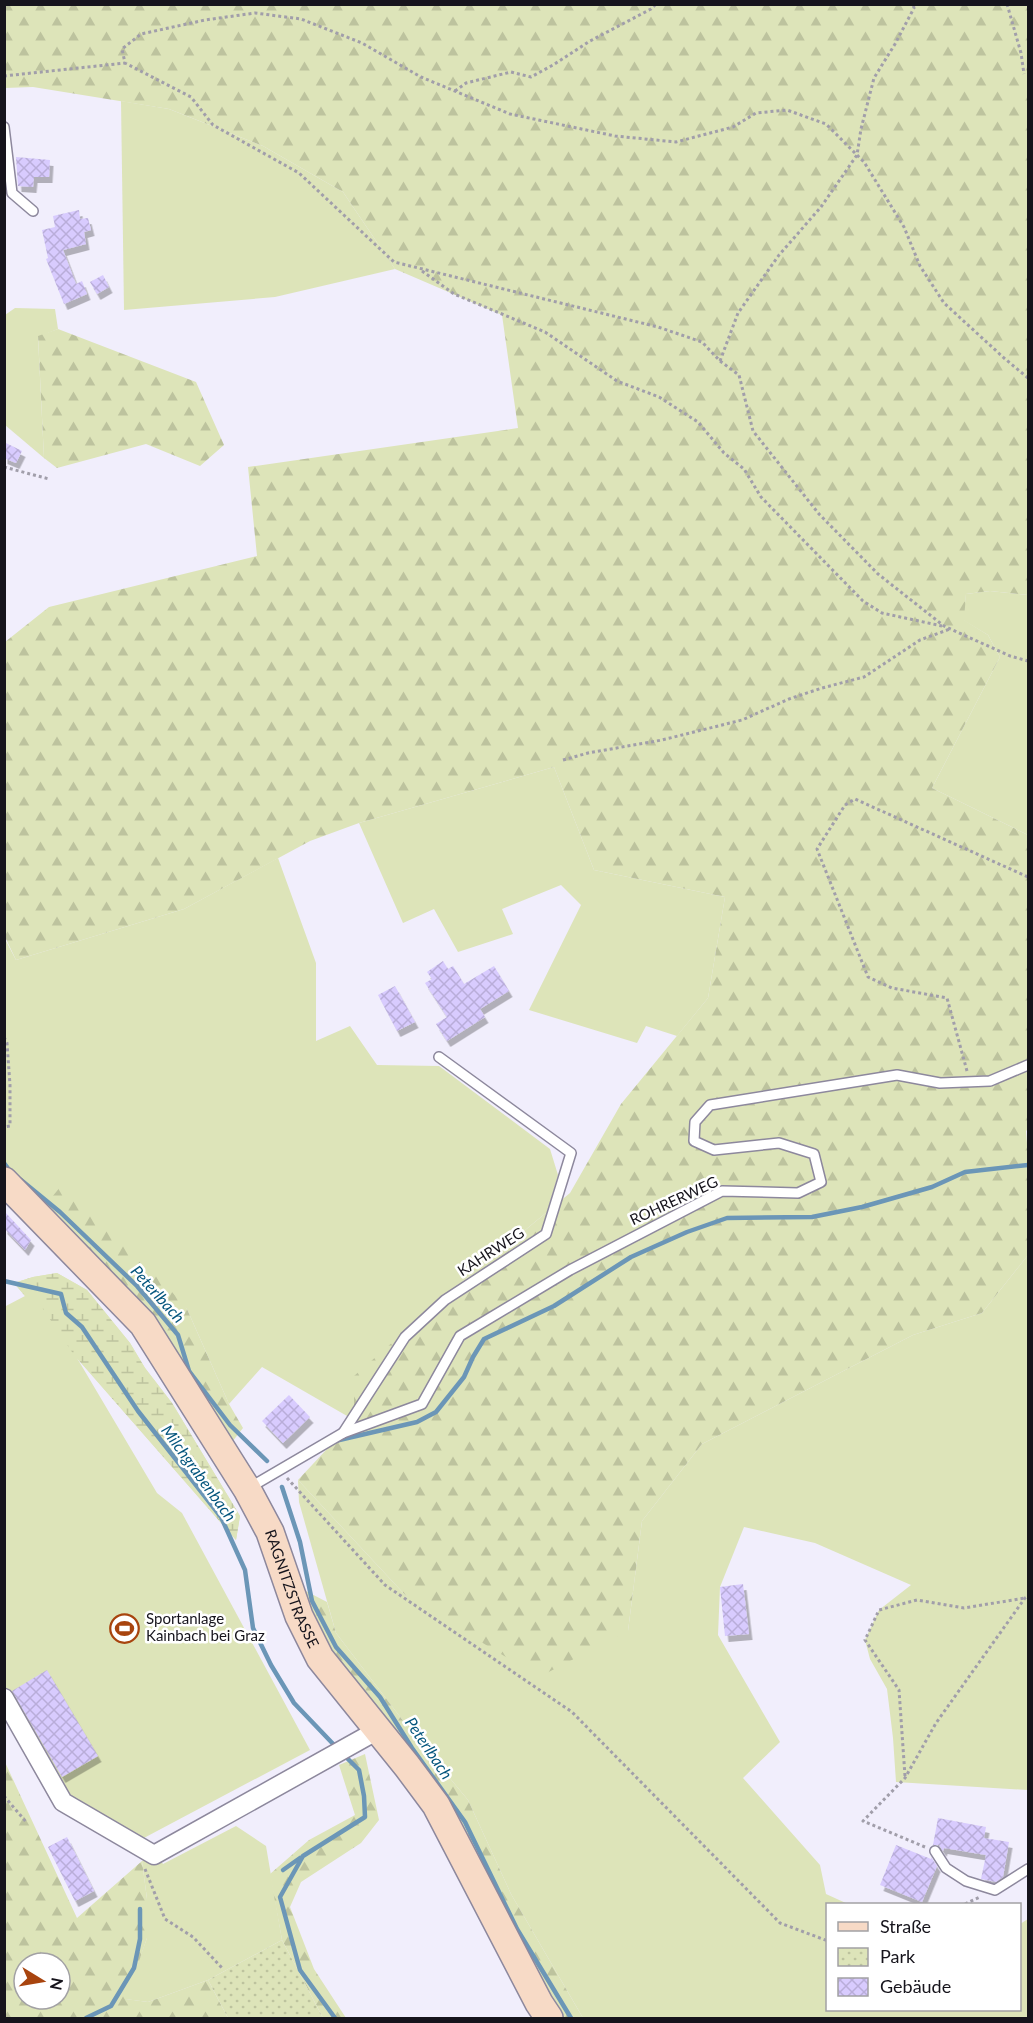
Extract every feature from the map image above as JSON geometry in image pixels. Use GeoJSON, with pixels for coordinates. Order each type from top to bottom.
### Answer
{"type":"FeatureCollection","features":[{"type":"Feature","properties":{"kind":"main road","name":"RAGNITZSTRASSE"},"geometry":{"type":"LineString","coordinates":[[4,1181],[143,1324],[247,1489],[270,1532],[299,1616],[320,1658],[436,1805],[549,2019]]}},
{"type":"Feature","properties":{"kind":"street"},"geometry":{"type":"LineString","coordinates":[[4,1698],[63,1802],[154,1855],[378,1730]]}},
{"type":"Feature","properties":{"kind":"lane"},"geometry":{"type":"LineString","coordinates":[[4,127],[12,193],[33,211]]}},
{"type":"Feature","properties":{"kind":"lane","name":"KAHRWEG"},"geometry":{"type":"LineString","coordinates":[[344,1433],[405,1337],[445,1300],[546,1234],[571,1153],[439,1057]]}},
{"type":"Feature","properties":{"kind":"lane","name":"ROHRERWEG"},"geometry":{"type":"LineString","coordinates":[[247,1489],[344,1433],[422,1404],[460,1336],[570,1270],[722,1191],[798,1193],[821,1182],[814,1154],[779,1143],[714,1150],[694,1141],[695,1122],[710,1105],[897,1075],[940,1083],[990,1081],[1029,1065]]}},
{"type":"Feature","properties":{"kind":"lane"},"geometry":{"type":"LineString","coordinates":[[935,1851],[946,1868],[966,1881],[995,1890],[1029,1869]]}},
{"type":"Feature","properties":{"kind":"path"},"geometry":{"type":"LineString","coordinates":[[455,91],[466,83],[511,72],[531,77],[656,4]]}},
{"type":"Feature","properties":{"kind":"path"},"geometry":{"type":"LineString","coordinates":[[720,362],[738,313],[779,255],[821,207],[857,155],[874,78],[914,8],[913,4]]}},
{"type":"Feature","properties":{"kind":"path"},"geometry":{"type":"LineString","coordinates":[[1007,4],[1021,53],[1024,74]]}},
{"type":"Feature","properties":{"kind":"path"},"geometry":{"type":"LineString","coordinates":[[125,63],[122,49],[141,34],[205,20],[255,13],[301,19],[362,43],[421,77],[510,114],[615,135],[676,142],[733,127],[756,113],[787,110],[826,124],[864,162],[904,227],[920,266],[944,303],[1029,378]]}},
{"type":"Feature","properties":{"kind":"path"},"geometry":{"type":"LineString","coordinates":[[4,75],[125,63],[191,97],[213,125],[298,172],[394,262],[658,327],[702,342],[720,362],[739,375],[753,430],[819,514],[878,574],[944,626],[1010,656],[1029,661]]}},
{"type":"Feature","properties":{"kind":"path"},"geometry":{"type":"LineString","coordinates":[[421,270],[454,294],[545,332],[617,381],[659,397],[698,422],[724,453],[744,469],[761,497],[863,601],[882,613],[944,626]]}},
{"type":"Feature","properties":{"kind":"path"},"geometry":{"type":"LineString","coordinates":[[4,467],[49,479]]}},
{"type":"Feature","properties":{"kind":"path"},"geometry":{"type":"LineString","coordinates":[[563,760],[597,751],[662,741],[742,720],[811,691],[864,677],[920,640],[950,629]]}},
{"type":"Feature","properties":{"kind":"path"},"geometry":{"type":"LineString","coordinates":[[969,1082],[947,998],[892,988],[868,977],[817,849],[845,805],[855,799],[1029,877]]}},
{"type":"Feature","properties":{"kind":"path"},"geometry":{"type":"LineString","coordinates":[[4,967],[4,980]]}},
{"type":"Feature","properties":{"kind":"path"},"geometry":{"type":"LineString","coordinates":[[4,1037],[7,1042],[10,1085],[10,1126],[4,1127]]}},
{"type":"Feature","properties":{"kind":"path"},"geometry":{"type":"LineString","coordinates":[[280,1470],[385,1585],[572,1712],[780,1923],[826,1940]]}},
{"type":"Feature","properties":{"kind":"path"},"geometry":{"type":"LineString","coordinates":[[905,1778],[899,1690],[865,1640],[879,1610],[917,1600],[964,1608],[1027,1597]]}},
{"type":"Feature","properties":{"kind":"path"},"geometry":{"type":"LineString","coordinates":[[935,1851],[863,1821],[905,1778],[936,1723],[1027,1597]]}},
{"type":"Feature","properties":{"kind":"path"},"geometry":{"type":"LineString","coordinates":[[4,1796],[27,1823]]}},
{"type":"Feature","properties":{"kind":"path"},"geometry":{"type":"LineString","coordinates":[[150,1852],[141,1857],[165,1919],[193,1937],[223,1969]]}},
{"type":"Feature","properties":{"kind":"green space"},"geometry":{"type":"Polygon","coordinates":[[[5,5],[1028,5],[1028,595],[990,591],[966,594],[964,620],[988,635],[1000,657],[932,788],[1028,835],[1028,1129],[1026,1131],[1028,1255],[982,1313],[913,1335],[702,1444],[642,1521],[628,1631],[539,1677],[407,1597],[298,1480],[354,1420],[354,1376],[450,1292],[570,1193],[621,1104],[708,998],[725,897],[594,870],[554,767],[359,823],[310,841],[184,909],[16,960],[5,937],[5,642],[49,607],[257,556],[248,467],[518,428],[502,315],[395,269],[343,192],[263,146],[169,109],[33,87],[5,88],[5,5]]]}},
{"type":"Feature","properties":{"kind":"green space"},"geometry":{"type":"Polygon","coordinates":[[[121,101],[169,109],[263,146],[343,192],[395,269],[275,297],[124,310],[121,101]]]}},
{"type":"Feature","properties":{"kind":"green space"},"geometry":{"type":"Polygon","coordinates":[[[15,308],[55,309],[58,329],[38,337],[44,458],[5,425],[5,315],[15,308]]]}},
{"type":"Feature","properties":{"kind":"green space"},"geometry":{"type":"Polygon","coordinates":[[[58,329],[196,382],[224,445],[200,466],[146,444],[57,468],[44,458],[38,336],[58,329]]]}},
{"type":"Feature","properties":{"kind":"green space"},"geometry":{"type":"Polygon","coordinates":[[[990,591],[1028,595],[1028,835],[932,788],[1000,657],[988,635],[963,620],[966,594],[990,591]]]}},
{"type":"Feature","properties":{"kind":"green space"},"geometry":{"type":"Polygon","coordinates":[[[554,767],[594,870],[725,897],[708,998],[677,1036],[646,1026],[637,1043],[529,1010],[581,905],[561,885],[502,909],[513,934],[458,952],[434,909],[403,923],[359,823],[554,767]]]}},
{"type":"Feature","properties":{"kind":"green space"},"geometry":{"type":"Polygon","coordinates":[[[278,858],[316,963],[316,1041],[350,1026],[377,1065],[439,1066],[550,1149],[558,1175],[547,1212],[450,1292],[354,1420],[262,1367],[229,1404],[187,1309],[43,1208],[5,1171],[4,937],[16,960],[184,909],[278,858]]]}},
{"type":"Feature","properties":{"kind":"green space"},"geometry":{"type":"Polygon","coordinates":[[[61,1186],[121,1234],[187,1309],[229,1404],[243,1428],[232,1442],[43,1208],[61,1186]]]}},
{"type":"Feature","properties":{"kind":"green space"},"geometry":{"type":"Polygon","coordinates":[[[1028,1255],[1028,1790],[896,1782],[887,1689],[870,1659],[865,1640],[879,1610],[911,1585],[815,1543],[744,1527],[720,1587],[718,1635],[780,1742],[743,1778],[820,1865],[826,1894],[846,1903],[826,1903],[826,2011],[1021,2011],[1021,1923],[1028,1919],[1028,2018],[583,2018],[511,1894],[468,1800],[414,1735],[336,1633],[299,1502],[298,1480],[407,1597],[628,1631],[642,1521],[702,1444],[913,1335],[982,1313],[1028,1255]]]}},
{"type":"Feature","properties":{"kind":"green space","name":"Sportanlage Kainbach bei Graz"},"geometry":{"type":"Polygon","coordinates":[[[57,1273],[87,1290],[130,1343],[145,1368],[172,1403],[240,1516],[236,1540],[77,1358],[157,1493],[182,1513],[310,1750],[142,1839],[75,1808],[5,1698],[4,1307],[25,1296],[14,1283],[57,1273]]]}},
{"type":"Feature","properties":{"kind":"green space"},"geometry":{"type":"Polygon","coordinates":[[[57,1273],[87,1290],[130,1343],[145,1368],[172,1403],[240,1516],[236,1540],[74,1355],[37,1300],[25,1296],[14,1283],[57,1273]]]}},
{"type":"Feature","properties":{"kind":"green space"},"geometry":{"type":"Polygon","coordinates":[[[300,1588],[327,1602],[336,1633],[414,1735],[468,1800],[511,1894],[583,2018],[564,2018],[333,1657],[300,1588]]]}},
{"type":"Feature","properties":{"kind":"green space"},"geometry":{"type":"Polygon","coordinates":[[[365,1754],[379,1820],[361,1843],[301,1882],[290,1907],[314,1969],[346,2018],[323,2018],[282,1940],[270,1874],[309,1840],[355,1815],[339,1765],[365,1754]]]}},
{"type":"Feature","properties":{"kind":"green space"},"geometry":{"type":"Polygon","coordinates":[[[4,1760],[77,1918],[142,1861],[147,1899],[147,1938],[126,1999],[148,2002],[208,1980],[228,2018],[5,2018],[4,1760]]]}},
{"type":"Feature","properties":{"kind":"green space"},"geometry":{"type":"Polygon","coordinates":[[[236,1826],[266,1846],[282,1940],[208,1980],[148,2002],[125,1999],[147,1938],[147,1899],[142,1861],[156,1854],[163,1864],[236,1826]]]}},
{"type":"Feature","properties":{"kind":"green space"},"geometry":{"type":"Polygon","coordinates":[[[282,1940],[323,2018],[228,2018],[208,1980],[282,1940]]]}},
{"type":"Feature","properties":{"kind":"building"},"geometry":{"type":"Polygon","coordinates":[[[16,157],[50,160],[49,177],[34,177],[33,187],[18,186],[16,157]]]}},
{"type":"Feature","properties":{"kind":"building"},"geometry":{"type":"Polygon","coordinates":[[[79,210],[80,219],[88,218],[91,230],[84,232],[86,244],[63,250],[76,284],[82,281],[87,294],[64,304],[46,259],[48,258],[42,230],[55,227],[53,216],[79,210]]]}},
{"type":"Feature","properties":{"kind":"building"},"geometry":{"type":"Polygon","coordinates":[[[103,275],[109,287],[97,294],[90,282],[103,275]]]}},
{"type":"Feature","properties":{"kind":"building"},"geometry":{"type":"Polygon","coordinates":[[[4,442],[22,451],[16,463],[4,458],[4,442]]]}},
{"type":"Feature","properties":{"kind":"building"},"geometry":{"type":"Polygon","coordinates":[[[443,961],[448,969],[453,966],[464,984],[494,966],[509,991],[480,1009],[485,1017],[447,1041],[436,1024],[447,1017],[425,983],[432,979],[427,972],[443,961]]]}},
{"type":"Feature","properties":{"kind":"building"},"geometry":{"type":"Polygon","coordinates":[[[395,986],[415,1022],[397,1031],[378,995],[395,986]]]}},
{"type":"Feature","properties":{"kind":"building"},"geometry":{"type":"Polygon","coordinates":[[[5,1212],[31,1240],[25,1250],[4,1228],[5,1212]]]}},
{"type":"Feature","properties":{"kind":"building"},"geometry":{"type":"Polygon","coordinates":[[[289,1395],[310,1417],[283,1443],[262,1421],[289,1395]]]}},
{"type":"Feature","properties":{"kind":"building"},"geometry":{"type":"Polygon","coordinates":[[[743,1584],[749,1634],[725,1636],[720,1587],[743,1584]]]}},
{"type":"Feature","properties":{"kind":"building"},"geometry":{"type":"Polygon","coordinates":[[[47,1670],[98,1756],[62,1777],[12,1691],[47,1670]]]}},
{"type":"Feature","properties":{"kind":"building"},"geometry":{"type":"Polygon","coordinates":[[[938,1818],[986,1827],[984,1838],[1009,1842],[1003,1877],[996,1882],[981,1879],[986,1855],[944,1848],[943,1851],[939,1845],[933,1845],[938,1818]]]}},
{"type":"Feature","properties":{"kind":"building"},"geometry":{"type":"Polygon","coordinates":[[[67,1837],[94,1891],[75,1901],[48,1847],[67,1837]]]}},
{"type":"Feature","properties":{"kind":"building"},"geometry":{"type":"Polygon","coordinates":[[[896,1845],[931,1859],[931,1857],[937,1866],[922,1902],[880,1885],[896,1845]]]}},
{"type":"Feature","properties":{"kind":"waterway","name":"Peterlbach"},"geometry":{"type":"LineString","coordinates":[[4,1163],[10,1171]]}},
{"type":"Feature","properties":{"kind":"waterway"},"geometry":{"type":"LineString","coordinates":[[335,1441],[417,1422],[436,1412],[464,1377],[484,1339],[554,1306],[631,1257],[687,1232],[727,1218],[812,1217],[862,1207],[932,1187],[965,1172],[1028,1165]]}},
{"type":"Feature","properties":{"kind":"waterway","name":"Peterlbach"},"geometry":{"type":"LineString","coordinates":[[21,1180],[60,1212],[137,1286],[178,1335],[189,1371],[230,1425],[267,1461]]}},
{"type":"Feature","properties":{"kind":"waterway","name":"Milchgrabenbach"},"geometry":{"type":"LineString","coordinates":[[4,1281],[61,1294],[66,1313],[82,1327],[138,1411],[221,1517],[245,1570],[253,1628],[271,1665],[294,1703],[336,1747]]}},
{"type":"Feature","properties":{"kind":"waterway","name":"Peterlbach"},"geometry":{"type":"LineString","coordinates":[[282,1487],[300,1542],[312,1601],[336,1647],[380,1697],[412,1748],[465,1822],[517,1929],[571,2018]]}},
{"type":"Feature","properties":{"kind":"waterway","name":"Milchgrabenbach"},"geometry":{"type":"LineString","coordinates":[[335,2018],[300,1970],[280,1897],[303,1856],[365,1817],[359,1770],[344,1755]]}},
{"type":"Feature","properties":{"kind":"waterway"},"geometry":{"type":"LineString","coordinates":[[283,1870],[300,1858]]}},
{"type":"Feature","properties":{"kind":"waterway"},"geometry":{"type":"LineString","coordinates":[[86,2018],[111,2006],[134,1968],[140,1939],[140,1909]]}},
{"type":"Feature","properties":{"kind":"place","name":"Sportanlage Kainbach bei Graz"},"geometry":{"type":"Point","coordinates":[125,1628]}}]}
